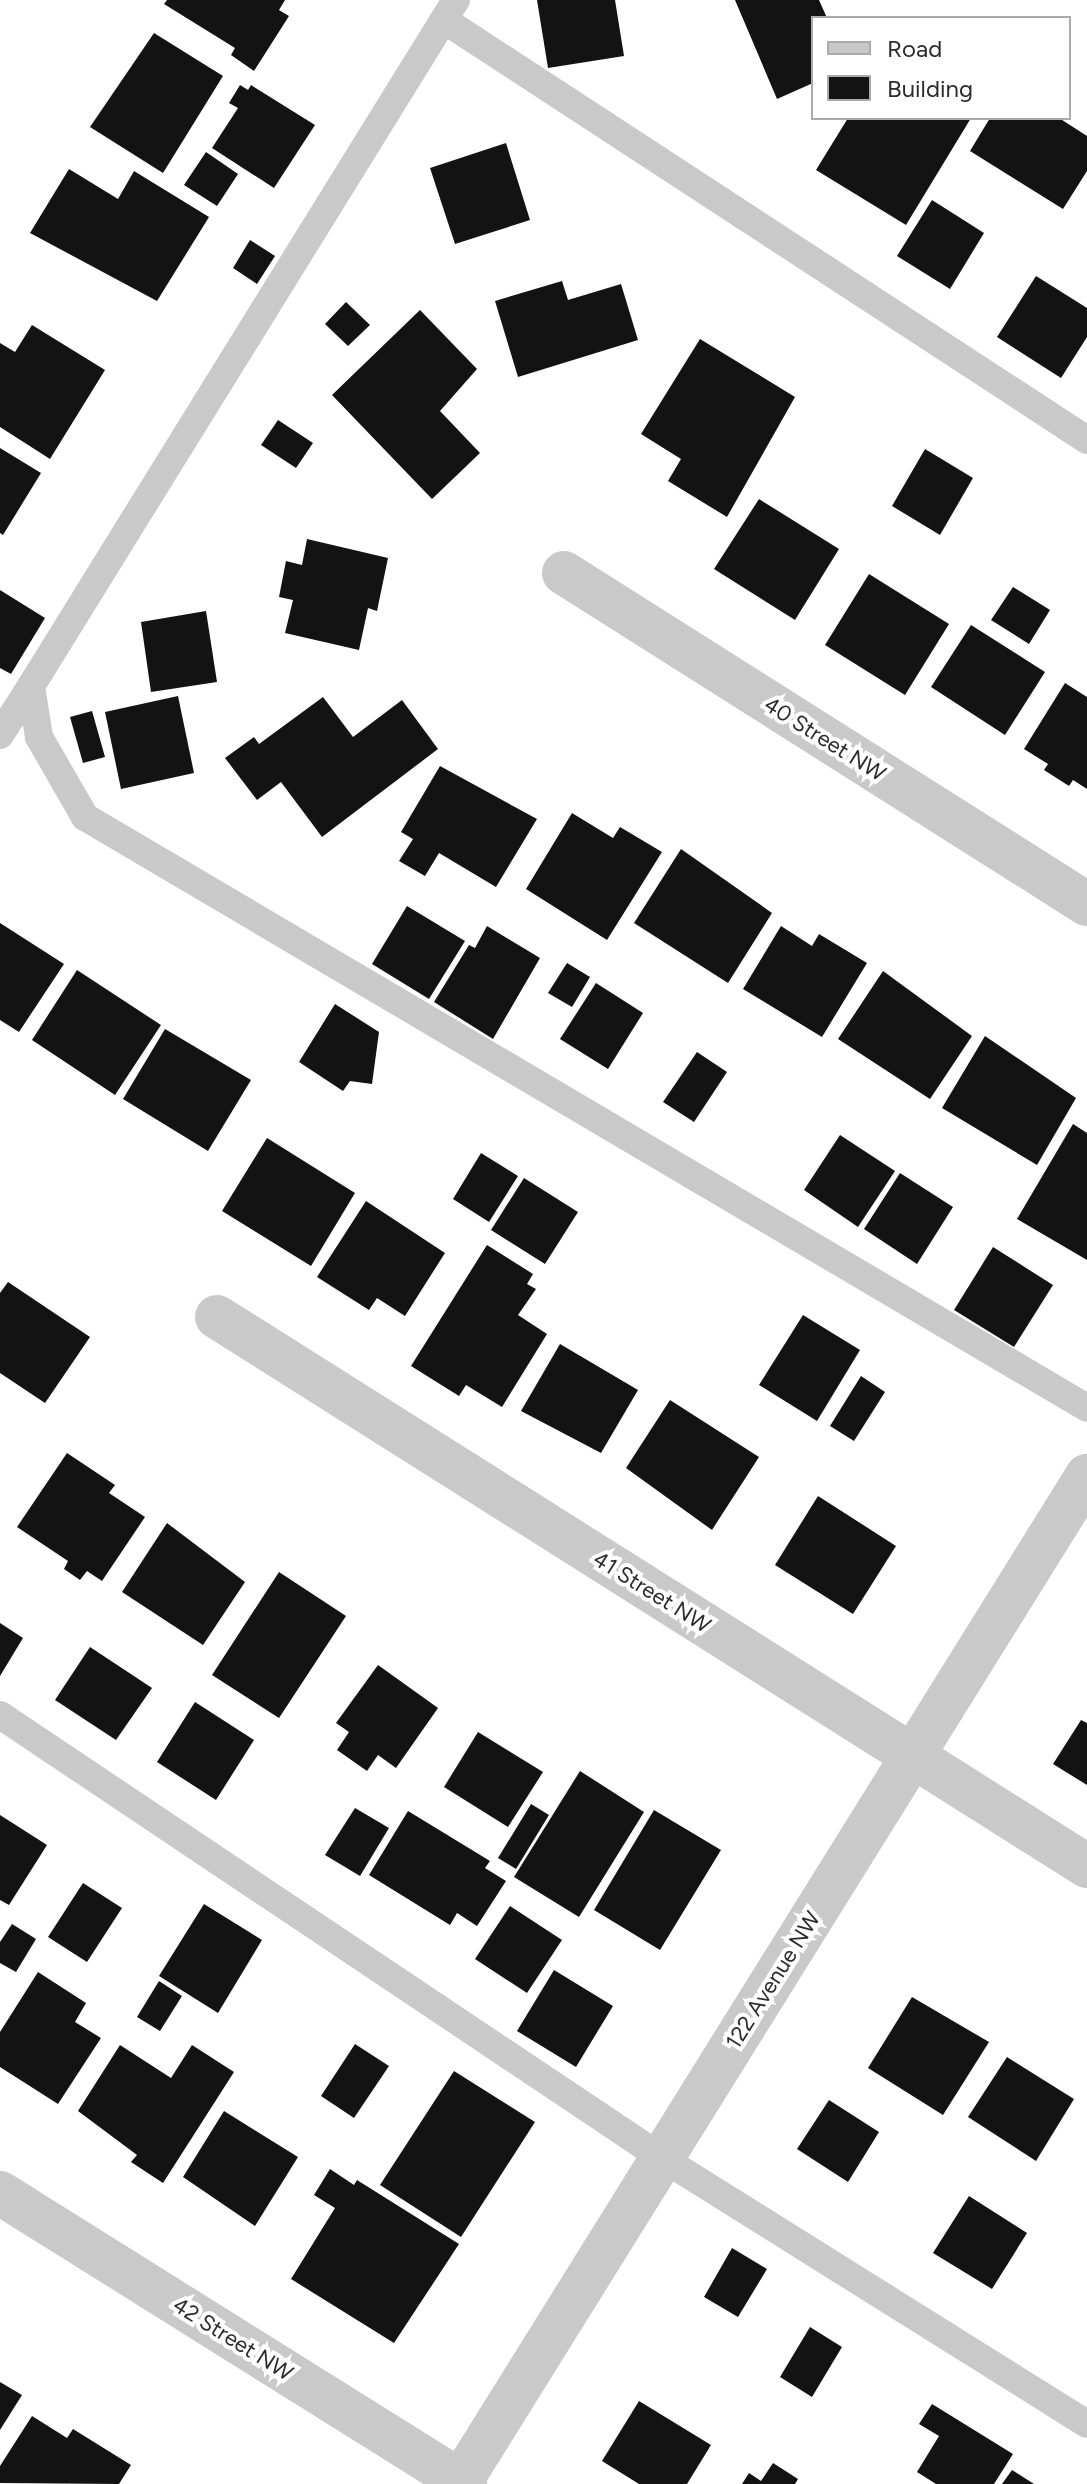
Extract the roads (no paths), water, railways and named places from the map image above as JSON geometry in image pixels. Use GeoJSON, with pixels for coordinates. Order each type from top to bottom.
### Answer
{"type":"FeatureCollection","features":[{"type":"Feature","properties":{"kind":"street","name":"40 Street NW"},"geometry":{"type":"LineString","coordinates":[[564,573],[1087,904]]}},
{"type":"Feature","properties":{"kind":"street","name":"41 Street NW"},"geometry":{"type":"LineString","coordinates":[[217,1317],[1087,1866]]}},
{"type":"Feature","properties":{"kind":"street","name":"122 Avenue NW"},"geometry":{"type":"LineString","coordinates":[[462,2483],[1087,1476]]}},
{"type":"Feature","properties":{"kind":"street","name":"42 Street NW"},"geometry":{"type":"LineString","coordinates":[[0,2193],[462,2483]]}},
{"type":"Feature","properties":{"kind":"lane"},"geometry":{"type":"LineString","coordinates":[[0,735],[450,10],[1087,440]]}},
{"type":"Feature","properties":{"kind":"lane"},"geometry":{"type":"LineString","coordinates":[[31,686],[39,737],[85,817],[1087,1408]]}},
{"type":"Feature","properties":{"kind":"lane"},"geometry":{"type":"LineString","coordinates":[[0,1715],[662,2158],[1087,2424]]}}]}
